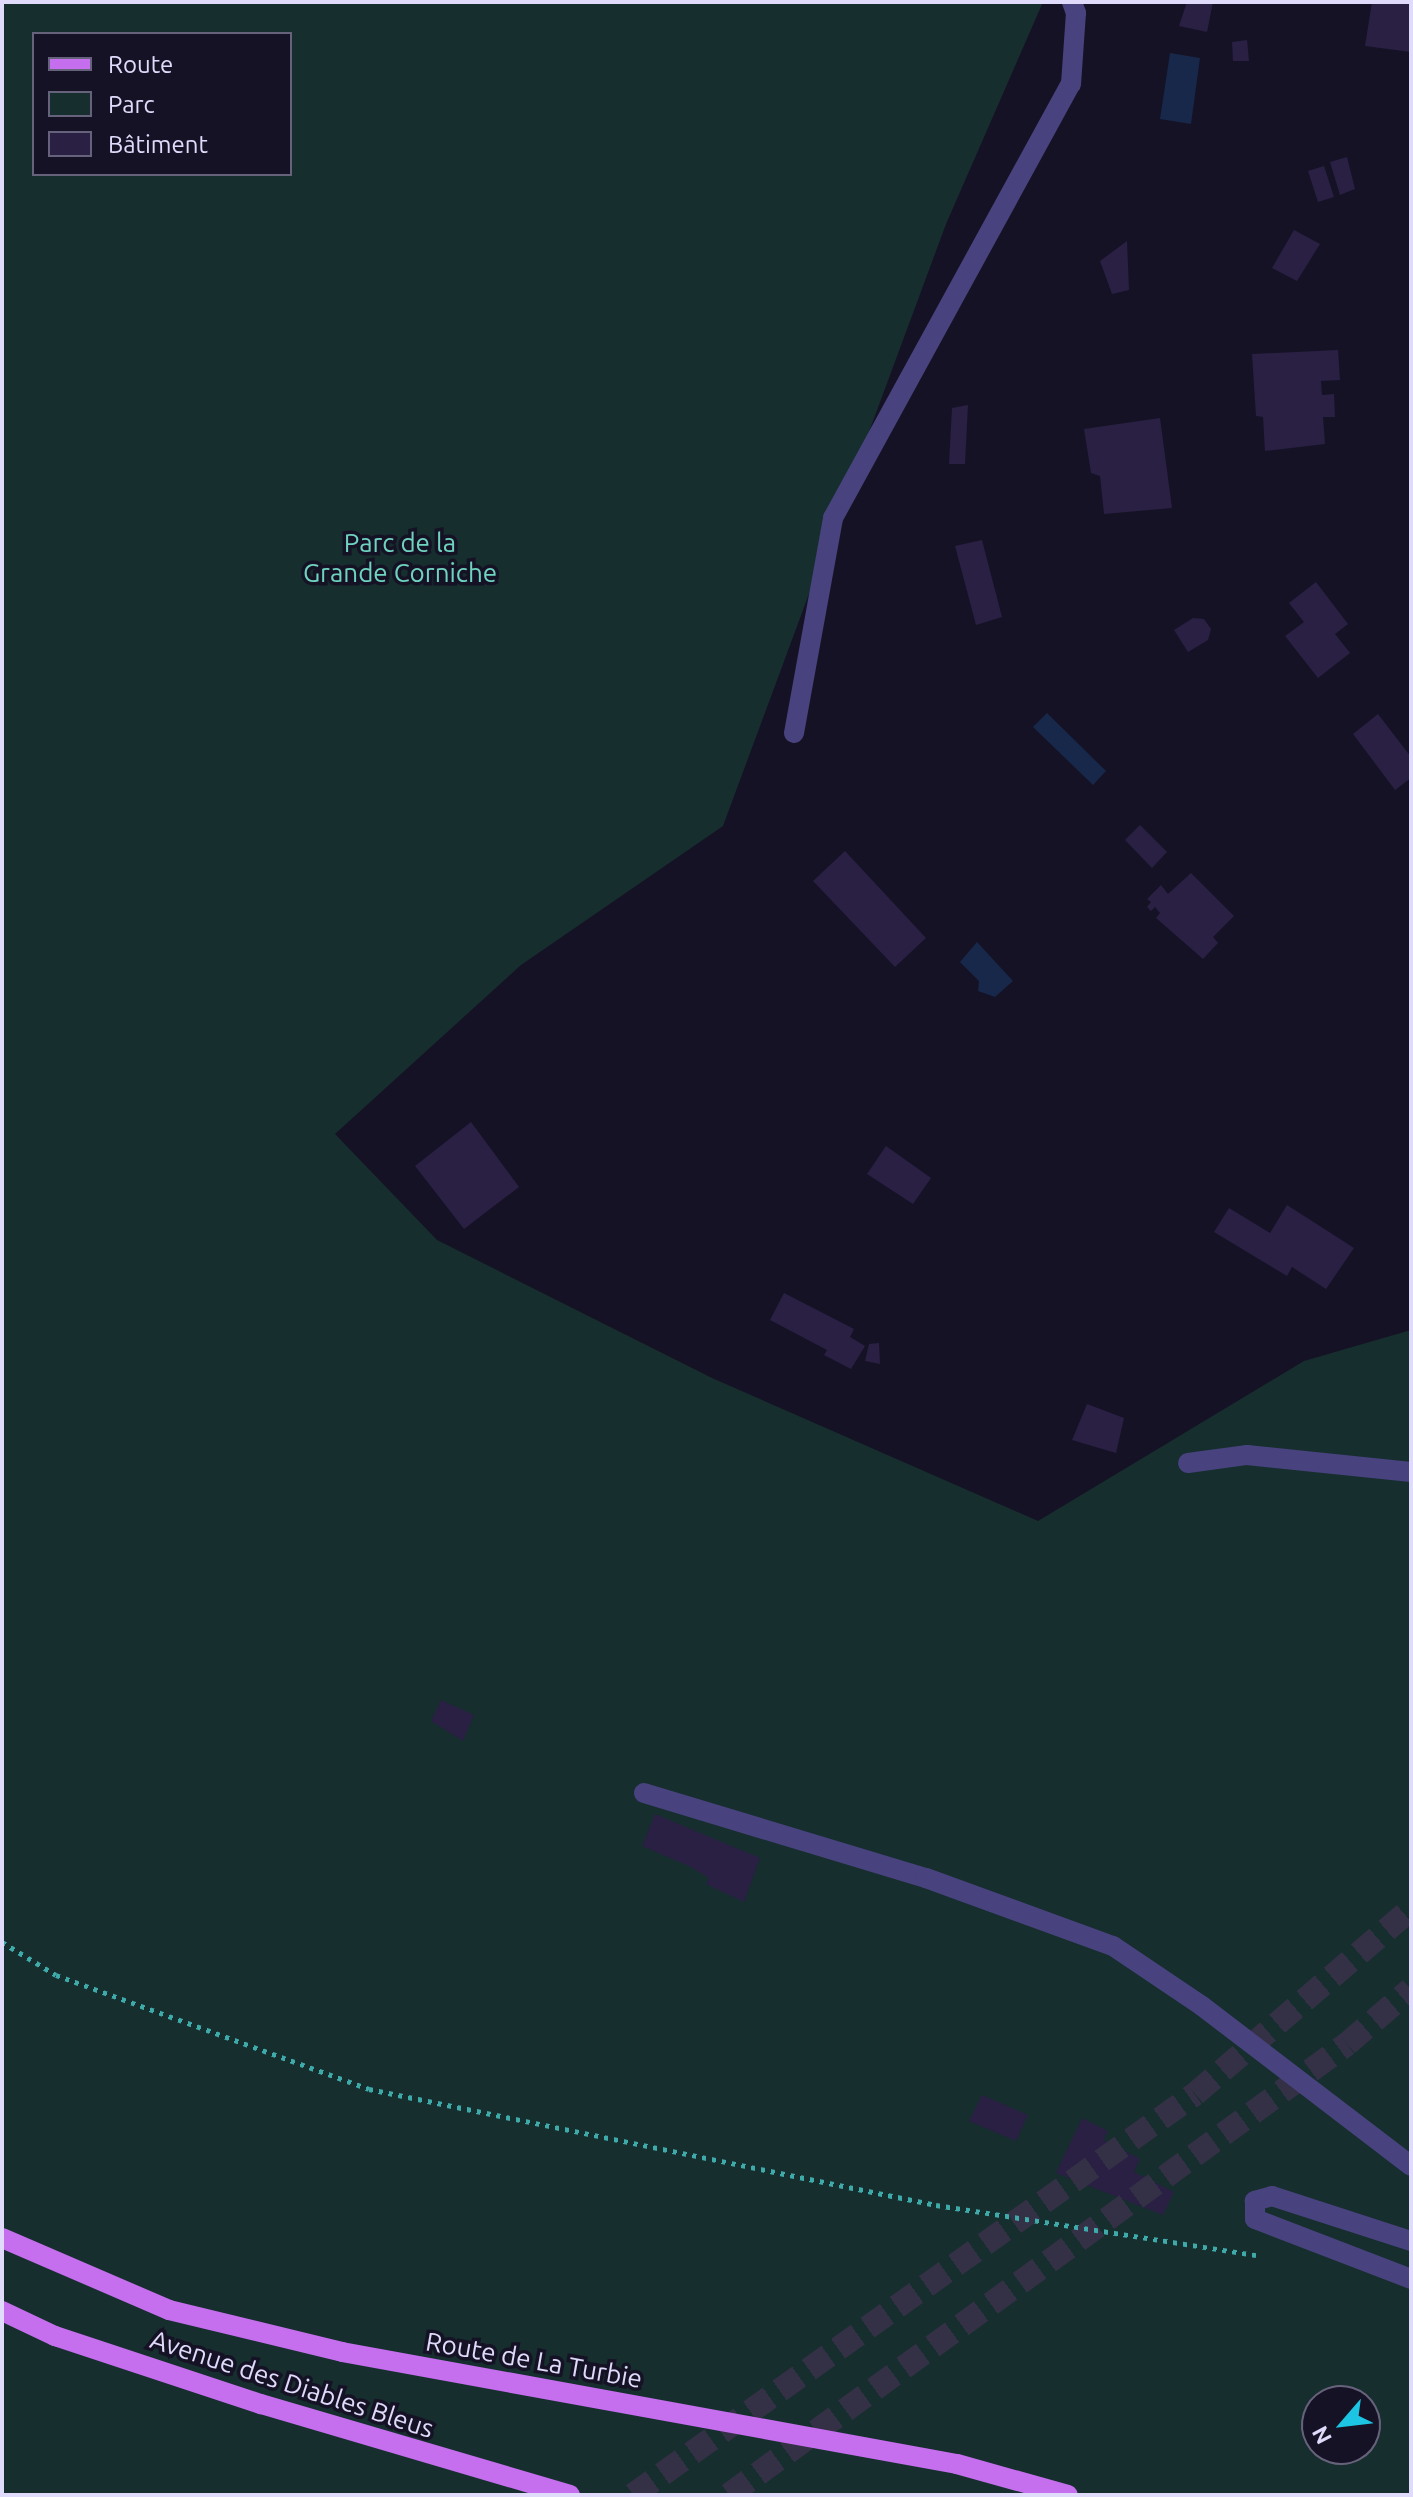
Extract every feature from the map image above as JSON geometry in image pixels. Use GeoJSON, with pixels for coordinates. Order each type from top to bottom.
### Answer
{"type":"FeatureCollection","features":[{"type":"Feature","properties":{"kind":"main road","name":"Route de La Turbie"},"geometry":{"type":"LineString","coordinates":[[2,2238],[169,2310],[328,2349],[957,2464],[1068,2495]]}},
{"type":"Feature","properties":{"kind":"main road","name":"Avenue des Diables Bleus"},"geometry":{"type":"LineString","coordinates":[[2,2311],[55,2336],[261,2404],[570,2495]]}},
{"type":"Feature","properties":{"kind":"lane"},"geometry":{"type":"LineString","coordinates":[[794,733],[833,518],[1071,84],[1074,8]]}},
{"type":"Feature","properties":{"kind":"lane"},"geometry":{"type":"LineString","coordinates":[[1188,1463],[1247,1455],[1411,1472]]}},
{"type":"Feature","properties":{"kind":"lane"},"geometry":{"type":"LineString","coordinates":[[644,1793],[926,1878],[1113,1946],[1202,2006],[1411,2166]]}},
{"type":"Feature","properties":{"kind":"lane"},"geometry":{"type":"LineString","coordinates":[[1411,2241],[1272,2196],[1255,2201],[1255,2219],[1411,2279]]}},
{"type":"Feature","properties":{"kind":"path"},"geometry":{"type":"LineString","coordinates":[[2,1942],[56,1975],[369,2089],[921,2202],[1262,2256]]}},
{"type":"Feature","properties":{"kind":"green space","name":"Parc de la Grande Corniche"},"geometry":{"type":"Polygon","coordinates":[[[2,2],[1043,2],[946,224],[723,826],[521,965],[335,1134],[437,1240],[712,1378],[1038,1521],[1304,1361],[1411,1330],[1411,2495],[2,2495],[2,2]]]}},
{"type":"Feature","properties":{"kind":"water"},"geometry":{"type":"Polygon","coordinates":[[[1170,53],[1200,58],[1191,124],[1160,119],[1170,53]]]}},
{"type":"Feature","properties":{"kind":"water"},"geometry":{"type":"Polygon","coordinates":[[[1047,713],[1106,771],[1093,785],[1033,727],[1047,713]]]}},
{"type":"Feature","properties":{"kind":"water"},"geometry":{"type":"Polygon","coordinates":[[[977,942],[1013,981],[995,997],[978,991],[979,981],[960,962],[977,942]]]}},
{"type":"Feature","properties":{"kind":"building"},"geometry":{"type":"Polygon","coordinates":[[[1187,2],[1213,2],[1207,32],[1179,26],[1187,2]]]}},
{"type":"Feature","properties":{"kind":"building"},"geometry":{"type":"Polygon","coordinates":[[[1372,2],[1411,2],[1411,52],[1365,46],[1372,2]]]}},
{"type":"Feature","properties":{"kind":"building"},"geometry":{"type":"Polygon","coordinates":[[[1247,40],[1249,61],[1233,61],[1232,42],[1247,40]]]}},
{"type":"Feature","properties":{"kind":"building"},"geometry":{"type":"Polygon","coordinates":[[[1347,157],[1355,189],[1340,195],[1330,162],[1347,157]]]}},
{"type":"Feature","properties":{"kind":"building"},"geometry":{"type":"Polygon","coordinates":[[[1324,166],[1334,197],[1318,202],[1308,171],[1324,166]]]}},
{"type":"Feature","properties":{"kind":"building"},"geometry":{"type":"Polygon","coordinates":[[[1294,230],[1320,244],[1297,281],[1272,268],[1294,230]]]}},
{"type":"Feature","properties":{"kind":"building"},"geometry":{"type":"Polygon","coordinates":[[[1127,241],[1129,290],[1112,294],[1100,261],[1127,241]]]}},
{"type":"Feature","properties":{"kind":"building"},"geometry":{"type":"Polygon","coordinates":[[[1338,350],[1340,380],[1321,381],[1322,395],[1334,394],[1335,417],[1323,417],[1325,444],[1265,451],[1263,417],[1256,416],[1252,354],[1338,350]]]}},
{"type":"Feature","properties":{"kind":"building"},"geometry":{"type":"Polygon","coordinates":[[[968,405],[965,464],[949,464],[952,408],[968,405]]]}},
{"type":"Feature","properties":{"kind":"building"},"geometry":{"type":"Polygon","coordinates":[[[1160,418],[1172,508],[1104,514],[1100,476],[1091,473],[1084,429],[1160,418]]]}},
{"type":"Feature","properties":{"kind":"building"},"geometry":{"type":"Polygon","coordinates":[[[982,540],[1002,617],[976,625],[955,546],[982,540]]]}},
{"type":"Feature","properties":{"kind":"building"},"geometry":{"type":"Polygon","coordinates":[[[1316,582],[1348,624],[1335,634],[1350,653],[1318,678],[1285,636],[1304,622],[1289,603],[1316,582]]]}},
{"type":"Feature","properties":{"kind":"building"},"geometry":{"type":"Polygon","coordinates":[[[1193,618],[1204,619],[1211,629],[1208,640],[1188,652],[1174,630],[1193,618]]]}},
{"type":"Feature","properties":{"kind":"building"},"geometry":{"type":"Polygon","coordinates":[[[1378,714],[1411,757],[1411,778],[1395,790],[1353,734],[1378,714]]]}},
{"type":"Feature","properties":{"kind":"building"},"geometry":{"type":"Polygon","coordinates":[[[1140,825],[1167,852],[1152,868],[1125,840],[1140,825]]]}},
{"type":"Feature","properties":{"kind":"building"},"geometry":{"type":"Polygon","coordinates":[[[845,851],[926,938],[895,967],[813,881],[845,851]]]}},
{"type":"Feature","properties":{"kind":"building"},"geometry":{"type":"Polygon","coordinates":[[[1191,873],[1234,916],[1213,937],[1218,943],[1203,959],[1156,918],[1160,913],[1155,907],[1151,911],[1147,907],[1151,902],[1147,899],[1161,885],[1168,894],[1191,873]]]}},
{"type":"Feature","properties":{"kind":"building"},"geometry":{"type":"Polygon","coordinates":[[[471,1122],[519,1187],[464,1229],[415,1166],[471,1122]]]}},
{"type":"Feature","properties":{"kind":"building"},"geometry":{"type":"Polygon","coordinates":[[[886,1146],[931,1178],[913,1204],[867,1174],[886,1146]]]}},
{"type":"Feature","properties":{"kind":"building"},"geometry":{"type":"Polygon","coordinates":[[[1287,1205],[1354,1248],[1326,1289],[1292,1267],[1287,1276],[1214,1232],[1229,1208],[1270,1233],[1287,1205]]]}},
{"type":"Feature","properties":{"kind":"building"},"geometry":{"type":"Polygon","coordinates":[[[784,1293],[854,1329],[850,1337],[865,1346],[851,1369],[824,1355],[827,1350],[770,1320],[784,1293]]]}},
{"type":"Feature","properties":{"kind":"building"},"geometry":{"type":"Polygon","coordinates":[[[879,1343],[880,1364],[865,1361],[869,1344],[879,1343]]]}},
{"type":"Feature","properties":{"kind":"building"},"geometry":{"type":"Polygon","coordinates":[[[1087,1404],[1124,1418],[1116,1453],[1072,1440],[1087,1404]]]}},
{"type":"Feature","properties":{"kind":"building"},"geometry":{"type":"Polygon","coordinates":[[[441,1700],[474,1715],[463,1741],[431,1721],[441,1700]]]}},
{"type":"Feature","properties":{"kind":"building"},"geometry":{"type":"Polygon","coordinates":[[[655,1814],[760,1858],[744,1902],[706,1884],[709,1878],[689,1866],[642,1846],[655,1814]]]}},
{"type":"Feature","properties":{"kind":"building"},"geometry":{"type":"Polygon","coordinates":[[[982,2095],[1028,2115],[1016,2141],[969,2121],[982,2095]]]}},
{"type":"Feature","properties":{"kind":"building"},"geometry":{"type":"Polygon","coordinates":[[[1082,2118],[1108,2131],[1104,2140],[1140,2159],[1134,2172],[1174,2192],[1163,2215],[1056,2173],[1082,2118]]]}},
{"type":"Feature","properties":{"kind":"tunnel"},"geometry":{"type":"LineString","coordinates":[[633,2495],[1195,2094],[1411,1909]]}},
{"type":"Feature","properties":{"kind":"tunnel"},"geometry":{"type":"LineString","coordinates":[[729,2495],[1347,2044],[1411,1989]]}}]}
